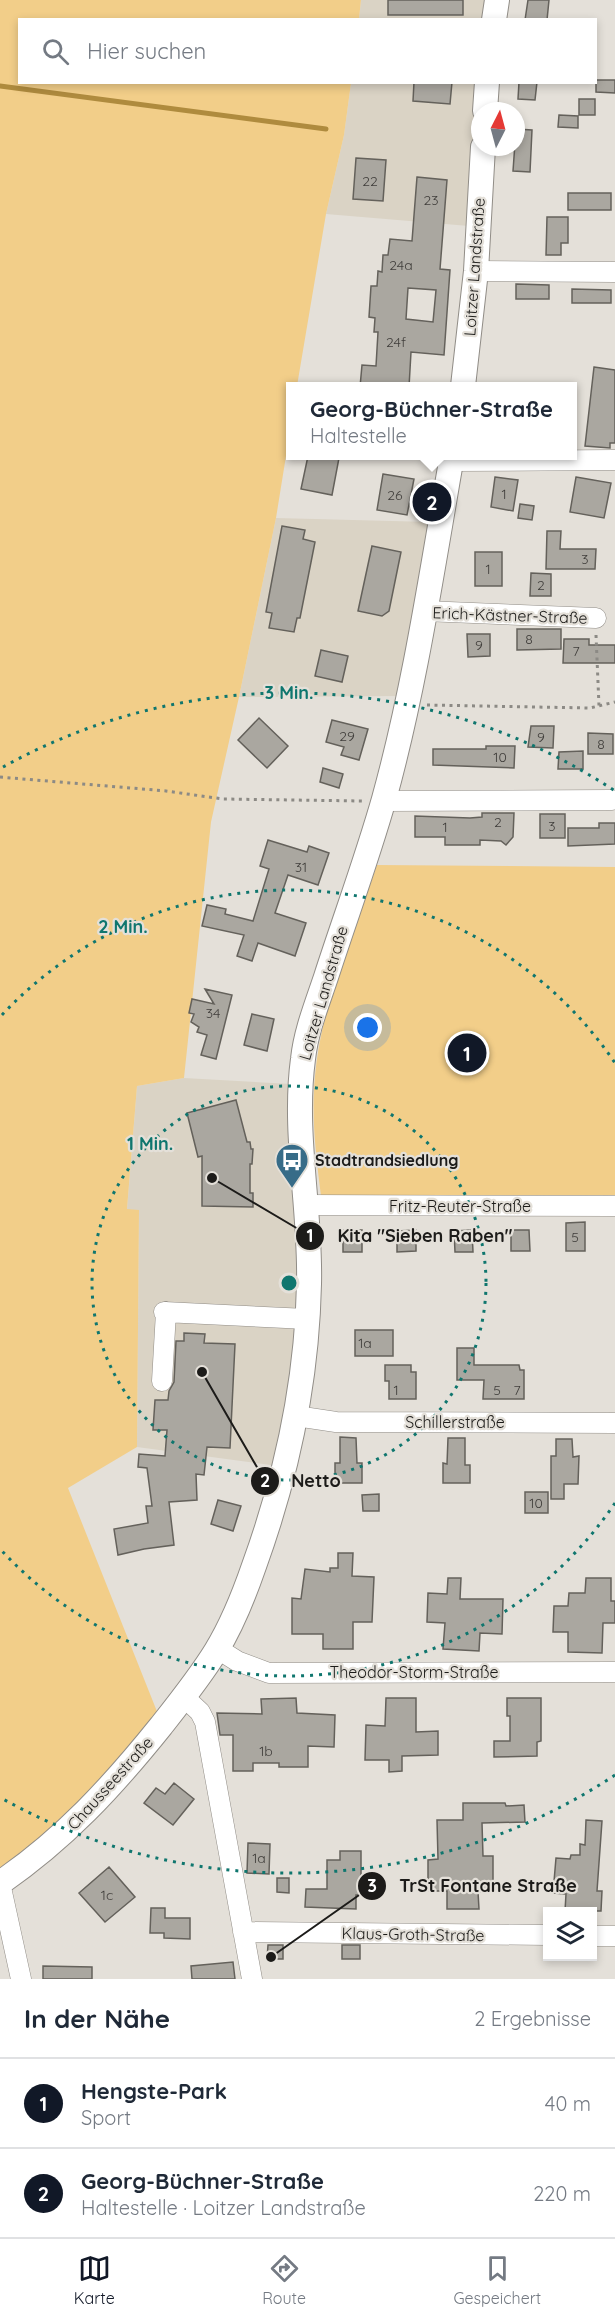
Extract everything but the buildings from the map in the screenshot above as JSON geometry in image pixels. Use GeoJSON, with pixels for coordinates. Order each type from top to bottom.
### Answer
{"type":"FeatureCollection","features":[{"type":"Feature","properties":{"kind":"main road"},"geometry":{"type":"LineString","coordinates":[[494,18],[496,0]]}},
{"type":"Feature","properties":{"kind":"main road"},"geometry":{"type":"LineString","coordinates":[[486,102],[487,84]]}},
{"type":"Feature","properties":{"kind":"main road","name":"Loitzer Landstraße"},"geometry":{"type":"LineString","coordinates":[[464,382],[476,271],[482,156]]}},
{"type":"Feature","properties":{"kind":"main road","name":"Loitzer Landstraße"},"geometry":{"type":"LineString","coordinates":[[184,1697],[218,1649],[244,1595],[284,1475],[296,1416],[308,1319],[309,1280],[300,1127],[306,1040],[383,801],[407,705],[452,460]]}},
{"type":"Feature","properties":{"kind":"main road","name":"Chausseestraße"},"geometry":{"type":"LineString","coordinates":[[0,1883],[40,1855],[88,1811],[140,1753],[184,1697]]}},
{"type":"Feature","properties":{"kind":"street"},"geometry":{"type":"LineString","coordinates":[[476,271],[615,272]]}},
{"type":"Feature","properties":{"kind":"street"},"geometry":{"type":"LineString","coordinates":[[577,460],[615,460]]}},
{"type":"Feature","properties":{"kind":"street","name":"Erich-Kästner-Straße"},"geometry":{"type":"LineString","coordinates":[[424,611],[596,618]]}},
{"type":"Feature","properties":{"kind":"street"},"geometry":{"type":"LineString","coordinates":[[383,801],[612,800]]}},
{"type":"Feature","properties":{"kind":"street","name":"Fritz-Reuter-Straße"},"geometry":{"type":"LineString","coordinates":[[305,1205],[615,1206]]}},
{"type":"Feature","properties":{"kind":"street"},"geometry":{"type":"LineString","coordinates":[[162,1381],[165,1312],[308,1319]]}},
{"type":"Feature","properties":{"kind":"street","name":"Schillerstraße"},"geometry":{"type":"LineString","coordinates":[[296,1416],[336,1422],[615,1423]]}},
{"type":"Feature","properties":{"kind":"street","name":"Theodor-Storm-Straße"},"geometry":{"type":"LineString","coordinates":[[218,1649],[237,1661],[269,1673],[615,1672]]}},
{"type":"Feature","properties":{"kind":"street"},"geometry":{"type":"LineString","coordinates":[[184,1697],[200,1712],[205,1722],[252,1979]]}},
{"type":"Feature","properties":{"kind":"street"},"geometry":{"type":"LineString","coordinates":[[0,1883],[21,1979]]}},
{"type":"Feature","properties":{"kind":"street","name":"Klaus-Groth-Straße"},"geometry":{"type":"LineString","coordinates":[[243,1932],[543,1935]]}},
{"type":"Feature","properties":{"kind":"street"},"geometry":{"type":"LineString","coordinates":[[597,1936],[615,1936]]}},
{"type":"Feature","properties":{"kind":"path"},"geometry":{"type":"LineString","coordinates":[[596,618],[599,706]]}},
{"type":"Feature","properties":{"kind":"path"},"geometry":{"type":"LineString","coordinates":[[407,705],[599,706],[615,702]]}},
{"type":"Feature","properties":{"kind":"path"},"geometry":{"type":"LineString","coordinates":[[0,777],[166,790],[223,799],[383,801]]}},
{"type":"Feature","properties":{"kind":"shaded area"},"geometry":{"type":"Polygon","coordinates":[[[0,0],[361,0],[359,18],[18,18],[18,84],[351,84],[344,135],[326,214],[298,382],[286,382],[286,456],[276,518],[211,822],[184,1078],[137,1086],[127,1209],[139,1210],[137,1447],[68,1488],[158,1714],[64,1825],[0,1869],[0,0]]]}},
{"type":"Feature","properties":{"kind":"shaded area"},"geometry":{"type":"Polygon","coordinates":[[[361,0],[490,0],[487,18],[359,18],[361,0]]]}},
{"type":"Feature","properties":{"kind":"shaded area"},"geometry":{"type":"Polygon","coordinates":[[[351,84],[479,84],[478,102],[471,102],[471,156],[474,156],[469,226],[326,214],[344,135],[351,84]]]}},
{"type":"Feature","properties":{"kind":"shaded area"},"geometry":{"type":"Polygon","coordinates":[[[276,518],[430,522],[400,696],[239,697],[276,518]]]}},
{"type":"Feature","properties":{"kind":"shaded area"},"geometry":{"type":"Polygon","coordinates":[[[377,865],[615,867],[615,1195],[321,1196],[314,1121],[318,1049],[331,996],[377,865]]]}},
{"type":"Feature","properties":{"kind":"shaded area"},"geometry":{"type":"Polygon","coordinates":[[[184,1078],[291,1084],[299,1218],[297,1344],[278,1466],[137,1447],[139,1210],[127,1210],[137,1086],[184,1078]]]}},
{"type":"Feature","properties":{"kind":"waterway"},"geometry":{"type":"LineString","coordinates":[[0,86],[326,129]]}},
{"type":"Feature","properties":{"kind":"place","name":"Georg-Büchner-Straße"},"geometry":{"type":"Point","coordinates":[432,502]}},
{"type":"Feature","properties":{"kind":"place","name":"Hengste-Park"},"geometry":{"type":"Point","coordinates":[467,1053]}},
{"type":"Feature","properties":{"kind":"place","name":"Kita \"Sieben Raben\""},"geometry":{"type":"Point","coordinates":[212,1178]}},
{"type":"Feature","properties":{"kind":"place","name":"Stadtrandsiedlung"},"geometry":{"type":"Point","coordinates":[292,1189]}},
{"type":"Feature","properties":{"kind":"place","name":"Netto"},"geometry":{"type":"Point","coordinates":[202,1372]}},
{"type":"Feature","properties":{"kind":"place","name":"TrSt Fontane Straße"},"geometry":{"type":"Point","coordinates":[271,1957]}}]}
